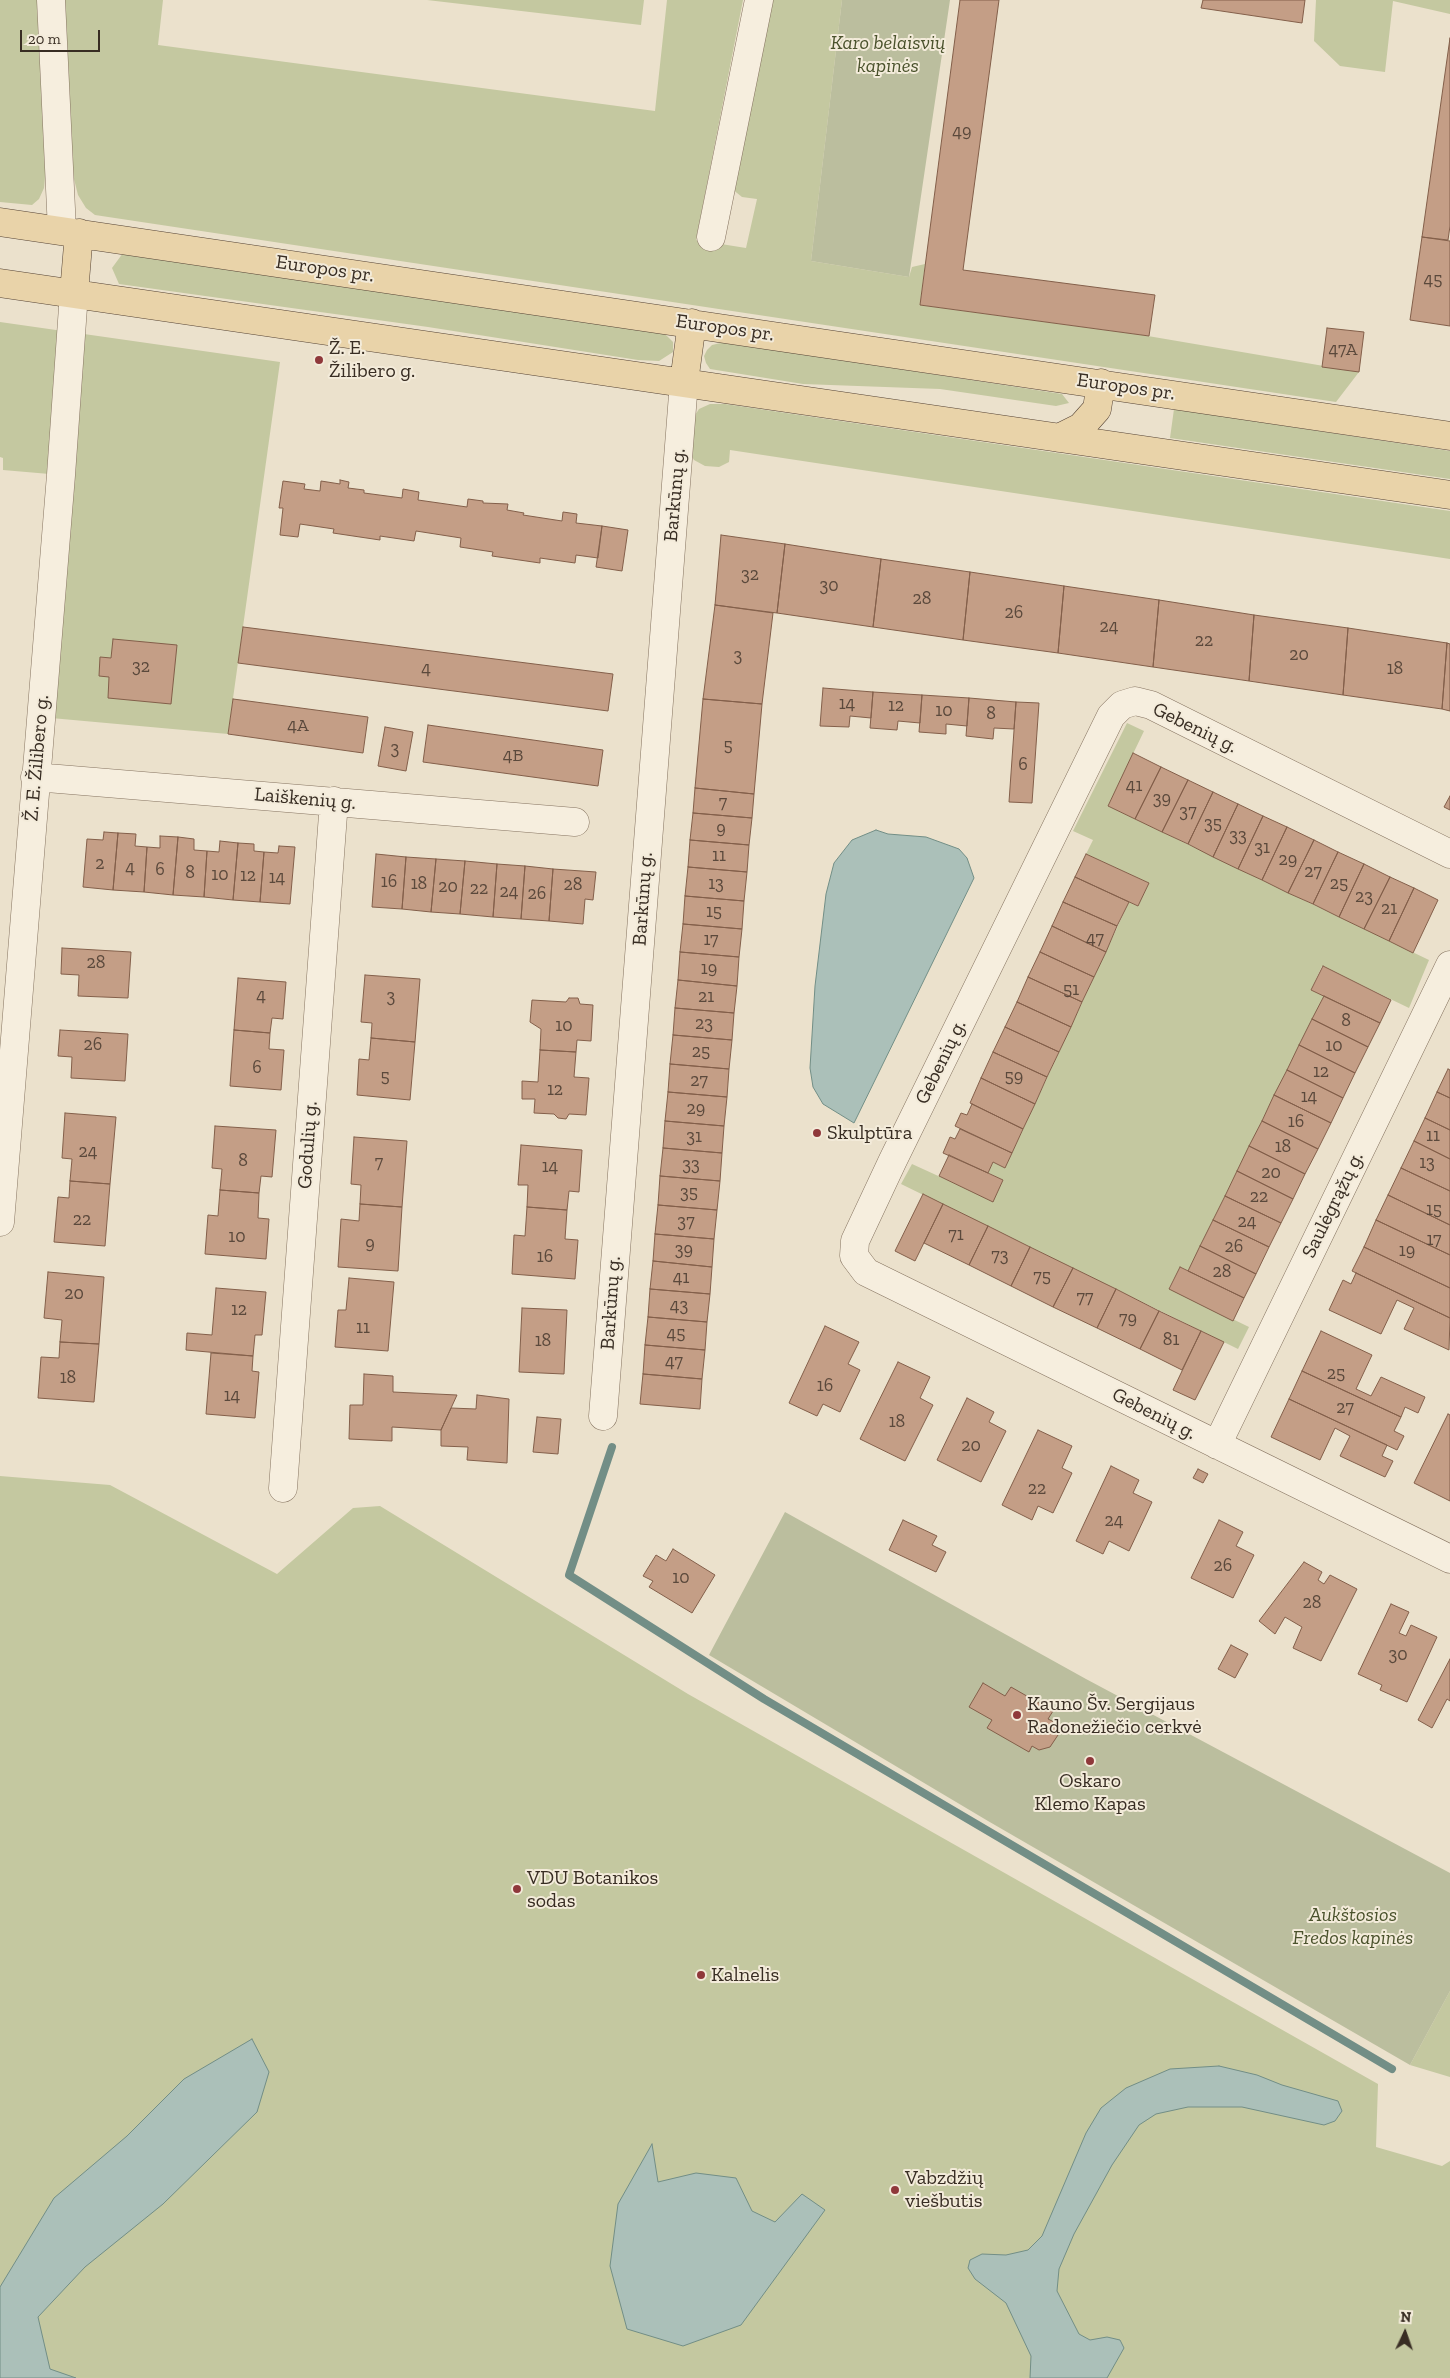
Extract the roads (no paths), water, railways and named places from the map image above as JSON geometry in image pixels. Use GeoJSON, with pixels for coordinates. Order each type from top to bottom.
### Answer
{"type":"FeatureCollection","features":[{"type":"Feature","properties":{"kind":"main road","name":"Europos pr."},"geometry":{"type":"LineString","coordinates":[[0,222],[1450,436]]}},
{"type":"Feature","properties":{"kind":"main road"},"geometry":{"type":"LineString","coordinates":[[70,232],[74,293]]}},
{"type":"Feature","properties":{"kind":"main road"},"geometry":{"type":"LineString","coordinates":[[0,283],[1450,495]]}},
{"type":"Feature","properties":{"kind":"main road"},"geometry":{"type":"LineString","coordinates":[[684,382],[692,323]]}},
{"type":"Feature","properties":{"kind":"main road"},"geometry":{"type":"LineString","coordinates":[[1059,438],[1081,427],[1097,409],[1101,383]]}},
{"type":"Feature","properties":{"kind":"street"},"geometry":{"type":"LineString","coordinates":[[51,0],[70,232]]}},
{"type":"Feature","properties":{"kind":"street"},"geometry":{"type":"LineString","coordinates":[[711,237],[759,0]]}},
{"type":"Feature","properties":{"kind":"street","name":"Ž. E. Žilibero g."},"geometry":{"type":"LineString","coordinates":[[0,1222],[74,293]]}},
{"type":"Feature","properties":{"kind":"street","name":"Barkūnų g."},"geometry":{"type":"LineString","coordinates":[[603,1416],[684,382]]}},
{"type":"Feature","properties":{"kind":"street","name":"Gebenių g."},"geometry":{"type":"LineString","coordinates":[[1450,854],[1151,705],[1135,701],[1122,705],[1106,724],[855,1241],[854,1256],[866,1272],[1450,1559]]}},
{"type":"Feature","properties":{"kind":"street","name":"Laiškenių g."},"geometry":{"type":"LineString","coordinates":[[35,777],[575,822]]}},
{"type":"Feature","properties":{"kind":"street","name":"Godulių g."},"geometry":{"type":"LineString","coordinates":[[283,1488],[334,801]]}},
{"type":"Feature","properties":{"kind":"street","name":"Saulėgrąžų g."},"geometry":{"type":"LineString","coordinates":[[1217,1445],[1450,965]]}},
{"type":"Feature","properties":{"kind":"water"},"geometry":{"type":"Polygon","coordinates":[[[876,830],[888,834],[926,837],[959,849],[967,858],[974,878],[854,1123],[823,1104],[813,1087],[810,1068],[815,986],[826,894],[834,863],[852,840],[876,830]]]}},
{"type":"Feature","properties":{"kind":"water"},"geometry":{"type":"Polygon","coordinates":[[[252,2039],[269,2072],[257,2112],[163,2204],[85,2267],[38,2317],[50,2369],[76,2378],[0,2378],[0,2287],[54,2198],[127,2136],[184,2079],[252,2039]]]}},
{"type":"Feature","properties":{"kind":"water"},"geometry":{"type":"Polygon","coordinates":[[[1219,2066],[1257,2075],[1282,2085],[1338,2101],[1342,2111],[1335,2121],[1324,2125],[1242,2107],[1188,2107],[1156,2114],[1139,2125],[1112,2165],[1074,2234],[1059,2269],[1057,2291],[1079,2334],[1090,2340],[1107,2337],[1120,2340],[1124,2348],[1107,2378],[1030,2378],[1031,2356],[1006,2303],[975,2279],[968,2268],[970,2260],[982,2254],[1006,2255],[1028,2250],[1042,2236],[1086,2133],[1101,2108],[1126,2088],[1170,2069],[1219,2066]]]}},
{"type":"Feature","properties":{"kind":"water"},"geometry":{"type":"Polygon","coordinates":[[[652,2144],[658,2182],[696,2173],[736,2178],[752,2211],[775,2222],[802,2194],[825,2210],[741,2325],[683,2346],[627,2329],[610,2266],[618,2204],[652,2144]]]}},
{"type":"Feature","properties":{"kind":"waterway"},"geometry":{"type":"LineString","coordinates":[[612,1447],[569,1575],[764,1699],[1392,2069]]}},
{"type":"Feature","properties":{"kind":"place","name":"Ž. E. Žilibero g."},"geometry":{"type":"Point","coordinates":[319,360]}},
{"type":"Feature","properties":{"kind":"place","name":"Skulptūra"},"geometry":{"type":"Point","coordinates":[817,1133]}},
{"type":"Feature","properties":{"kind":"place","name":"Kauno Šv. Sergijaus Radonežiečio cerkvė"},"geometry":{"type":"Point","coordinates":[1017,1715]}},
{"type":"Feature","properties":{"kind":"place","name":"Oskaro Klemo Kapas"},"geometry":{"type":"Point","coordinates":[1090,1761]}},
{"type":"Feature","properties":{"kind":"place","name":"VDU Botanikos sodas"},"geometry":{"type":"Point","coordinates":[517,1889]}},
{"type":"Feature","properties":{"kind":"place","name":"Kalnelis"},"geometry":{"type":"Point","coordinates":[701,1975]}},
{"type":"Feature","properties":{"kind":"place","name":"Vabzdžių viešbutis"},"geometry":{"type":"Point","coordinates":[895,2190]}},
{"type":"Feature","properties":{"kind":"park label","name":"Karo belaisvių kapinės"},"geometry":{"type":"Point","coordinates":[888,54]}},
{"type":"Feature","properties":{"kind":"park label","name":"Aukštosios Fredos kapinės"},"geometry":{"type":"Point","coordinates":[1353,1926]}}]}
